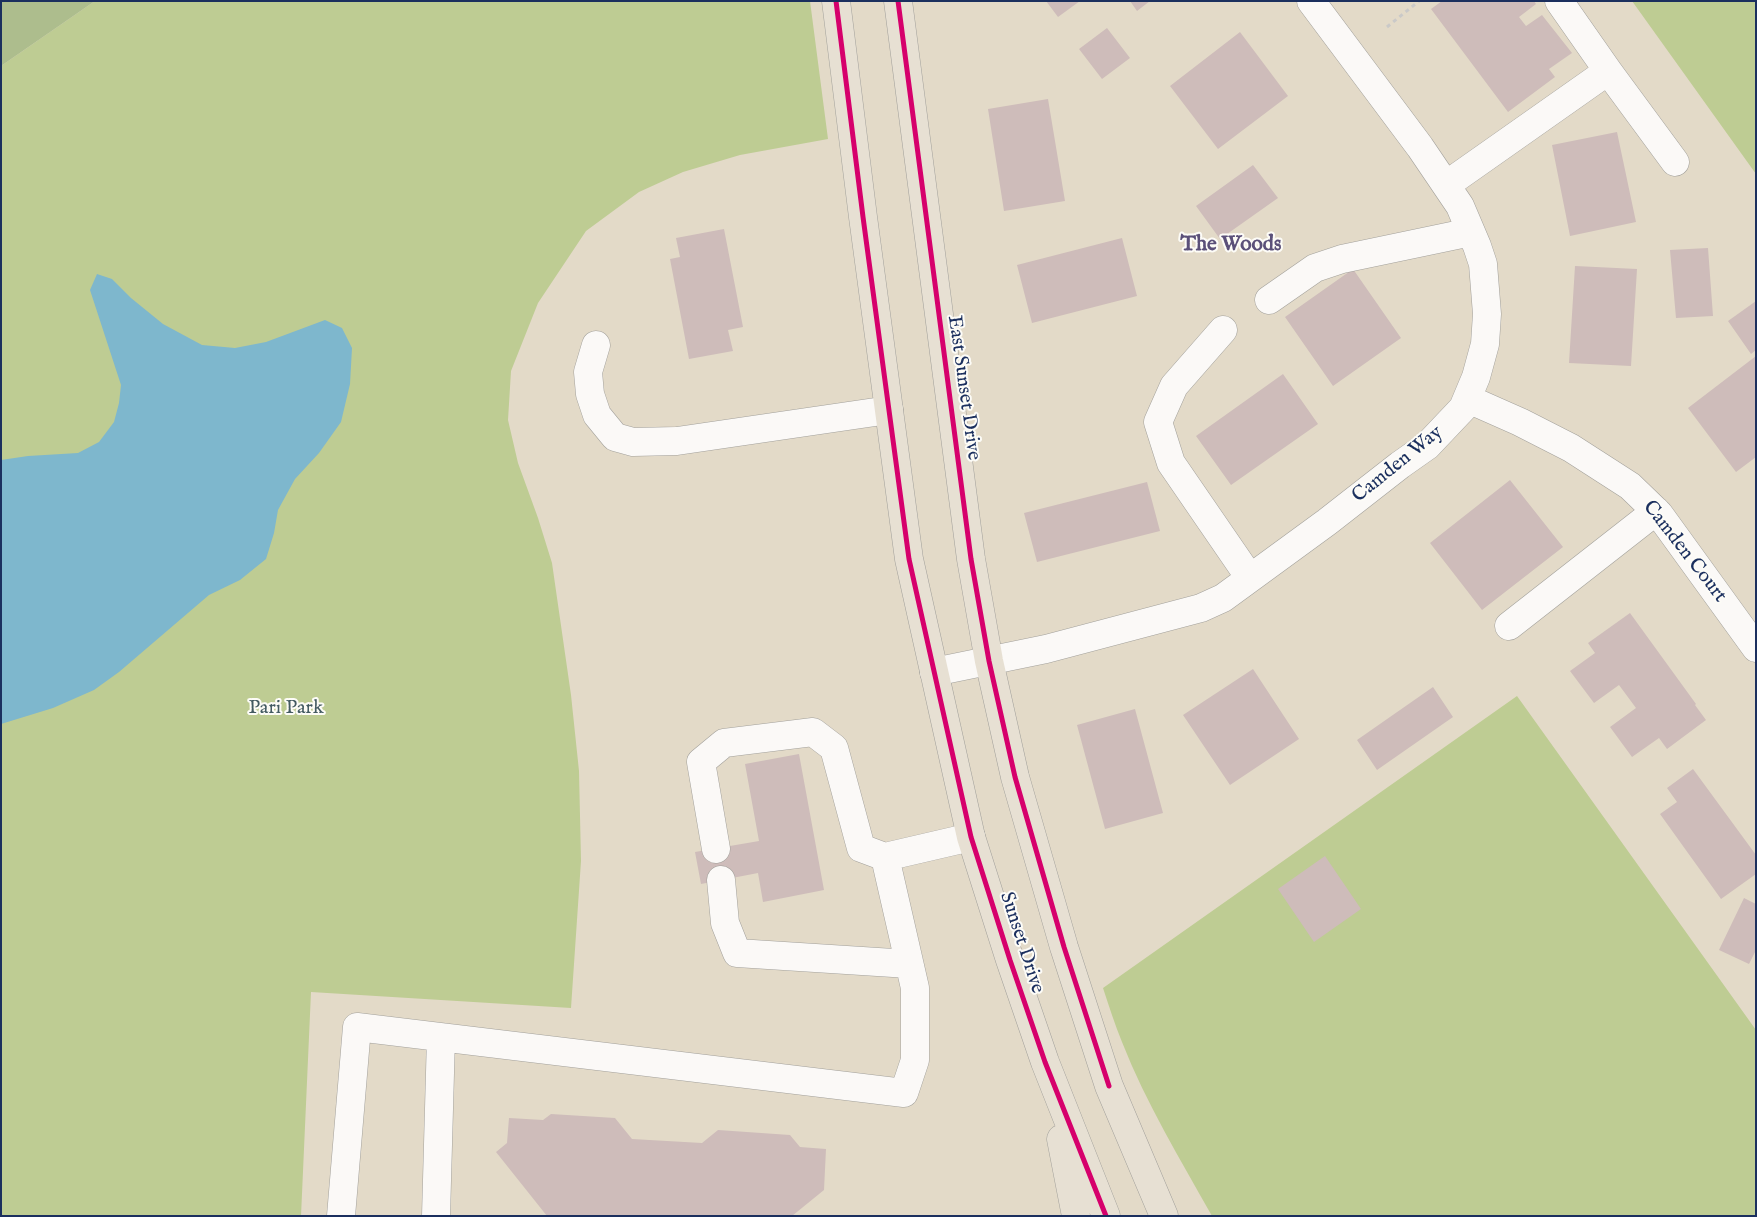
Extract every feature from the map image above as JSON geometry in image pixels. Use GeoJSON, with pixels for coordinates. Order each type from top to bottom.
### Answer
{"type":"FeatureCollection","features":[{"type":"Feature","properties":{"kind":"main road"},"geometry":{"type":"LineString","coordinates":[[836,1],[908,559],[934,672]]}},
{"type":"Feature","properties":{"kind":"main road","name":"East Sunset Drive"},"geometry":{"type":"LineString","coordinates":[[898,1],[970,549],[989,661],[1015,776]]}},
{"type":"Feature","properties":{"kind":"main road","name":"Sunset Drive"},"geometry":{"type":"LineString","coordinates":[[934,672],[971,837],[1045,1062],[1106,1216]]}},
{"type":"Feature","properties":{"kind":"main road","name":"Sunset Drive"},"geometry":{"type":"LineString","coordinates":[[1015,776],[1064,947],[1109,1086],[1164,1216]]}},
{"type":"Feature","properties":{"kind":"main road"},"geometry":{"type":"LineString","coordinates":[[1045,1062],[1076,1216]]}},
{"type":"Feature","properties":{"kind":"street","name":"Camden Way"},"geometry":{"type":"LineString","coordinates":[[934,672],[1046,649],[1201,608],[1222,598],[1427,446],[1463,408],[1476,378],[1484,344],[1487,314],[1483,264],[1460,206],[1420,147],[1311,1]]}},
{"type":"Feature","properties":{"kind":"street"},"geometry":{"type":"LineString","coordinates":[[1559,1],[1675,162]]}},
{"type":"Feature","properties":{"kind":"street"},"geometry":{"type":"LineString","coordinates":[[1446,186],[1608,71]]}},
{"type":"Feature","properties":{"kind":"street"},"geometry":{"type":"LineString","coordinates":[[1269,300],[1315,268],[1342,259],[1471,232]]}},
{"type":"Feature","properties":{"kind":"street"},"geometry":{"type":"LineString","coordinates":[[1223,330],[1174,386],[1158,422],[1171,463],[1250,578]]}},
{"type":"Feature","properties":{"kind":"street"},"geometry":{"type":"LineString","coordinates":[[596,345],[588,372],[590,394],[597,415],[615,437],[633,442],[677,441],[889,410]]}},
{"type":"Feature","properties":{"kind":"street","name":"Camden Court"},"geometry":{"type":"LineString","coordinates":[[1468,399],[1520,422],[1570,448],[1630,486],[1656,510],[1756,648]]}},
{"type":"Feature","properties":{"kind":"street"},"geometry":{"type":"LineString","coordinates":[[1509,626],[1656,510]]}},
{"type":"Feature","properties":{"kind":"street"},"geometry":{"type":"LineString","coordinates":[[716,849],[701,762],[724,743],[813,732],[834,748],[860,848],[885,857],[971,837]]}},
{"type":"Feature","properties":{"kind":"street"},"geometry":{"type":"LineString","coordinates":[[341,1216],[357,1026],[904,1093],[915,1060],[915,988],[885,857]]}},
{"type":"Feature","properties":{"kind":"street"},"geometry":{"type":"LineString","coordinates":[[721,880],[725,923],[737,953],[910,964]]}},
{"type":"Feature","properties":{"kind":"street"},"geometry":{"type":"LineString","coordinates":[[436,1216],[441,1037]]}},
{"type":"Feature","properties":{"kind":"path"},"geometry":{"type":"LineString","coordinates":[[1387,26],[1419,1]]}},
{"type":"Feature","properties":{"kind":"green space"},"geometry":{"type":"Polygon","coordinates":[[[1,1],[95,1],[1,66],[1,1]]]}},
{"type":"Feature","properties":{"kind":"green space","name":"Pari Park"},"geometry":{"type":"Polygon","coordinates":[[[95,1],[810,1],[828,139],[740,155],[683,172],[639,192],[586,231],[538,303],[511,371],[508,420],[518,463],[552,563],[571,695],[579,771],[581,861],[571,1008],[311,992],[301,1216],[1,1216],[1,66],[95,1]]]}},
{"type":"Feature","properties":{"kind":"green space"},"geometry":{"type":"Polygon","coordinates":[[[1632,1],[1756,1],[1756,174],[1632,1]]]}},
{"type":"Feature","properties":{"kind":"green space"},"geometry":{"type":"Polygon","coordinates":[[[1517,696],[1756,1030],[1756,1216],[1212,1216],[1164,1130],[1131,1065],[1103,988],[1517,696]]]}},
{"type":"Feature","properties":{"kind":"water"},"geometry":{"type":"Polygon","coordinates":[[[97,274],[112,279],[131,298],[163,324],[202,345],[235,348],[266,342],[325,320],[342,328],[352,348],[350,384],[341,422],[319,453],[295,479],[278,510],[274,533],[266,559],[240,580],[209,595],[119,672],[94,690],[53,708],[1,724],[1,460],[28,456],[78,453],[99,442],[114,422],[121,385],[90,290],[97,274]]]}},
{"type":"Feature","properties":{"kind":"building"},"geometry":{"type":"Polygon","coordinates":[[[1046,1],[1080,1],[1058,17],[1046,1]]]}},
{"type":"Feature","properties":{"kind":"building"},"geometry":{"type":"Polygon","coordinates":[[[1130,1],[1150,1],[1137,11],[1130,1]]]}},
{"type":"Feature","properties":{"kind":"building"},"geometry":{"type":"Polygon","coordinates":[[[1442,1],[1534,1],[1536,4],[1519,17],[1526,26],[1542,15],[1572,53],[1549,69],[1555,77],[1508,112],[1431,9],[1442,1]]]}},
{"type":"Feature","properties":{"kind":"building"},"geometry":{"type":"Polygon","coordinates":[[[1107,28],[1130,58],[1102,79],[1079,49],[1107,28]]]}},
{"type":"Feature","properties":{"kind":"building"},"geometry":{"type":"Polygon","coordinates":[[[1240,32],[1288,96],[1218,149],[1170,86],[1240,32]]]}},
{"type":"Feature","properties":{"kind":"building"},"geometry":{"type":"Polygon","coordinates":[[[1048,99],[1065,201],[1004,211],[988,109],[1048,99]]]}},
{"type":"Feature","properties":{"kind":"building"},"geometry":{"type":"Polygon","coordinates":[[[1617,132],[1636,222],[1570,236],[1552,145],[1617,132]]]}},
{"type":"Feature","properties":{"kind":"building"},"geometry":{"type":"Polygon","coordinates":[[[1253,165],[1278,198],[1220,239],[1196,206],[1253,165]]]}},
{"type":"Feature","properties":{"kind":"building"},"geometry":{"type":"Polygon","coordinates":[[[724,229],[743,327],[728,330],[733,351],[689,359],[670,259],[680,257],[676,238],[724,229]]]}},
{"type":"Feature","properties":{"kind":"building"},"geometry":{"type":"Polygon","coordinates":[[[1122,238],[1137,296],[1032,323],[1017,265],[1122,238]]]}},
{"type":"Feature","properties":{"kind":"building"},"geometry":{"type":"Polygon","coordinates":[[[1708,248],[1713,316],[1676,318],[1670,250],[1708,248]]]}},
{"type":"Feature","properties":{"kind":"building"},"geometry":{"type":"Polygon","coordinates":[[[1575,266],[1637,269],[1631,366],[1569,363],[1575,266]]]}},
{"type":"Feature","properties":{"kind":"building"},"geometry":{"type":"Polygon","coordinates":[[[1353,269],[1401,338],[1333,386],[1285,317],[1353,269]]]}},
{"type":"Feature","properties":{"kind":"building"},"geometry":{"type":"Polygon","coordinates":[[[1756,301],[1756,350],[1751,354],[1728,321],[1756,301]]]}},
{"type":"Feature","properties":{"kind":"building"},"geometry":{"type":"Polygon","coordinates":[[[1756,356],[1756,457],[1736,472],[1688,408],[1756,356]]]}},
{"type":"Feature","properties":{"kind":"building"},"geometry":{"type":"Polygon","coordinates":[[[1283,374],[1318,424],[1231,485],[1196,436],[1283,374]]]}},
{"type":"Feature","properties":{"kind":"building"},"geometry":{"type":"Polygon","coordinates":[[[1510,480],[1563,547],[1482,610],[1430,543],[1510,480]]]}},
{"type":"Feature","properties":{"kind":"building"},"geometry":{"type":"Polygon","coordinates":[[[1147,482],[1160,531],[1037,562],[1024,513],[1147,482]]]}},
{"type":"Feature","properties":{"kind":"building"},"geometry":{"type":"Polygon","coordinates":[[[1630,613],[1706,720],[1667,749],[1659,738],[1632,757],[1610,727],[1636,708],[1619,685],[1594,703],[1570,671],[1595,653],[1588,643],[1630,613]]]}},
{"type":"Feature","properties":{"kind":"building"},"geometry":{"type":"Polygon","coordinates":[[[1253,669],[1299,739],[1230,785],[1183,715],[1253,669]]]}},
{"type":"Feature","properties":{"kind":"building"},"geometry":{"type":"Polygon","coordinates":[[[1433,687],[1453,717],[1377,770],[1357,740],[1433,687]]]}},
{"type":"Feature","properties":{"kind":"building"},"geometry":{"type":"Polygon","coordinates":[[[1135,709],[1163,813],[1105,829],[1077,725],[1135,709]]]}},
{"type":"Feature","properties":{"kind":"building"},"geometry":{"type":"Polygon","coordinates":[[[799,754],[824,890],[763,902],[758,873],[701,884],[695,852],[759,841],[745,764],[799,754]]]}},
{"type":"Feature","properties":{"kind":"building"},"geometry":{"type":"Polygon","coordinates":[[[1693,769],[1756,855],[1756,874],[1721,899],[1660,814],[1677,802],[1667,788],[1693,769]]]}},
{"type":"Feature","properties":{"kind":"building"},"geometry":{"type":"Polygon","coordinates":[[[1325,856],[1361,909],[1314,942],[1278,889],[1325,856]]]}},
{"type":"Feature","properties":{"kind":"building"},"geometry":{"type":"Polygon","coordinates":[[[1744,898],[1756,904],[1756,950],[1749,964],[1719,950],[1744,898]]]}},
{"type":"Feature","properties":{"kind":"building"},"geometry":{"type":"Polygon","coordinates":[[[551,1114],[615,1118],[632,1139],[702,1143],[718,1130],[790,1135],[800,1147],[826,1149],[824,1190],[792,1216],[547,1216],[496,1152],[507,1143],[509,1118],[543,1120],[551,1114]]]}},
{"type":"Feature","properties":{"kind":"cycle path"},"geometry":{"type":"LineString","coordinates":[[836,1],[909,559],[971,837],[1045,1062],[1106,1216]]}},
{"type":"Feature","properties":{"kind":"cycle path"},"geometry":{"type":"LineString","coordinates":[[898,1],[971,559],[989,661],[1015,777],[1064,947],[1109,1086]]}},
{"type":"Feature","properties":{"kind":"district","name":"The Woods"},"geometry":{"type":"Point","coordinates":[1231,246]}}]}
